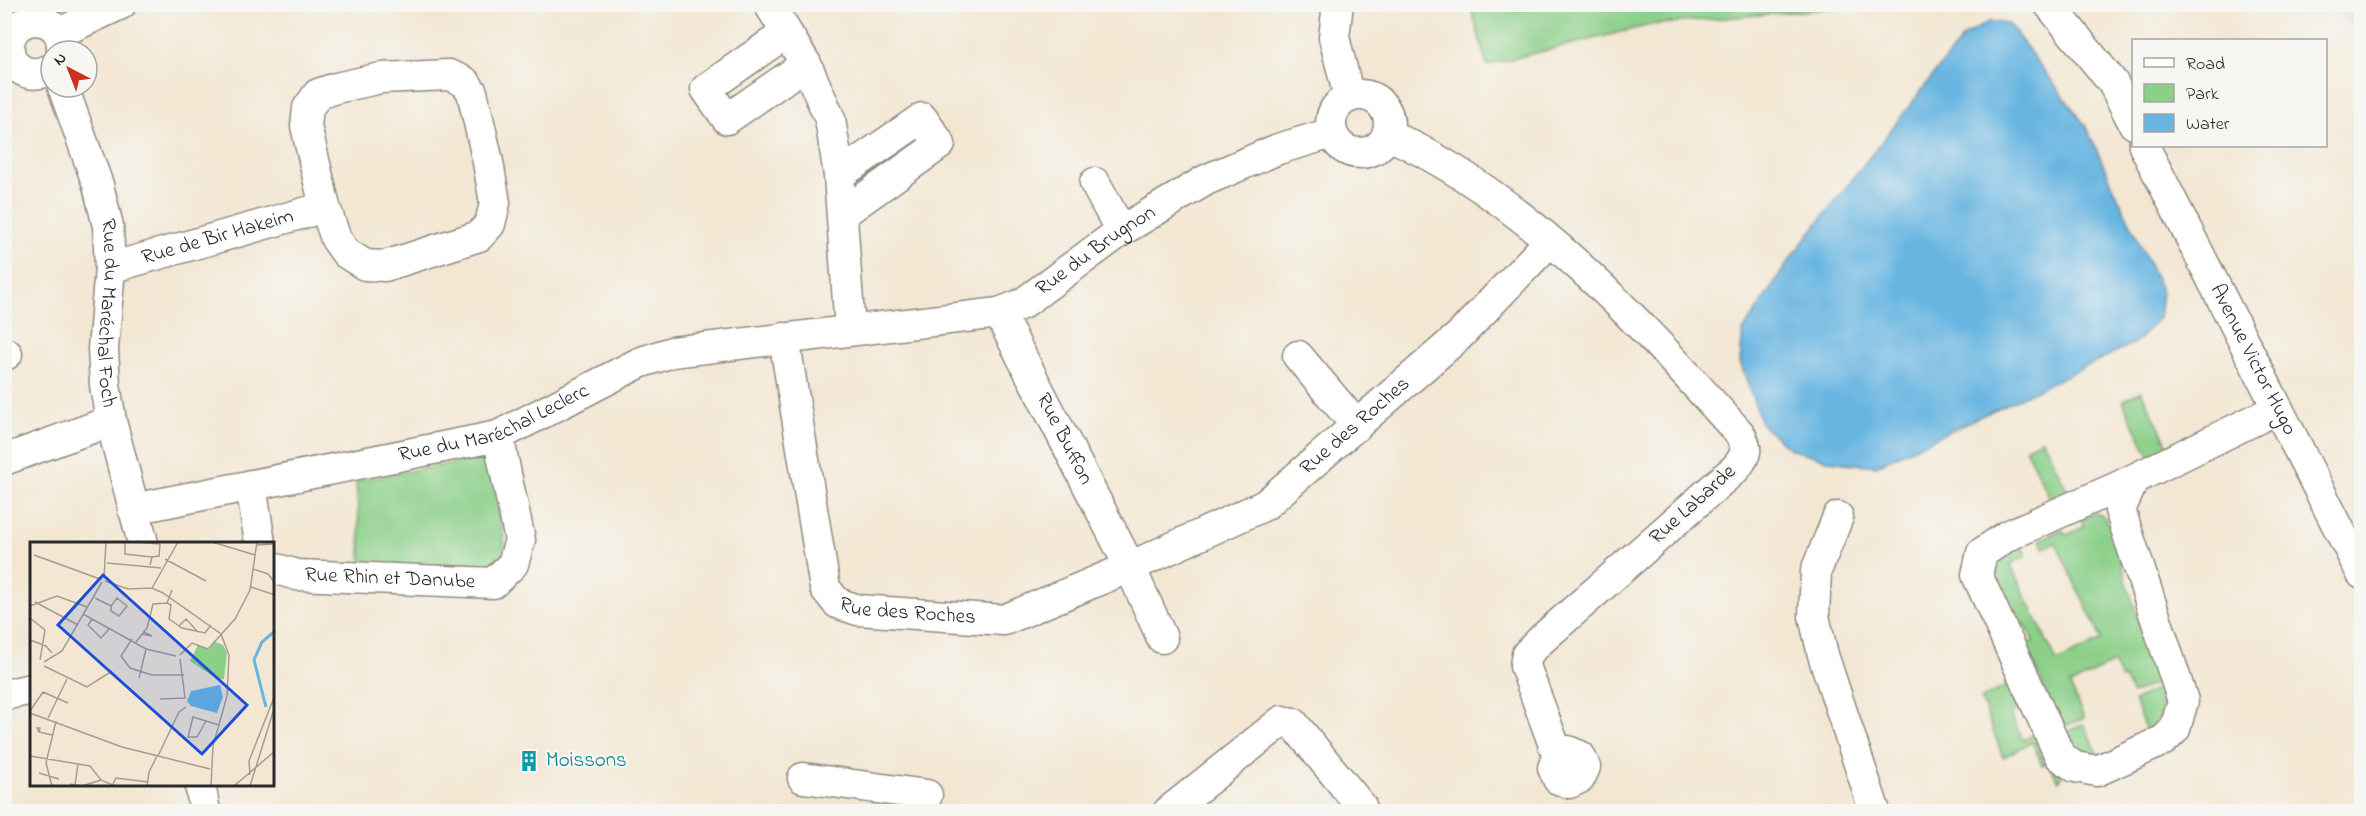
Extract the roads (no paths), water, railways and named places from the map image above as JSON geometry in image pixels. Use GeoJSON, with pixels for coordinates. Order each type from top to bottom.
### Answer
{"type":"FeatureCollection","features":[{"type":"Feature","properties":{"kind":"street"},"geometry":{"type":"LineString","coordinates":[[66,39],[121,4]]}},
{"type":"Feature","properties":{"kind":"street"},"geometry":{"type":"LineString","coordinates":[[769,4],[806,64],[830,119],[839,176],[850,330]]}},
{"type":"Feature","properties":{"kind":"street"},"geometry":{"type":"LineString","coordinates":[[1338,4],[1334,37],[1349,97]]}},
{"type":"Feature","properties":{"kind":"street"},"geometry":{"type":"LineString","coordinates":[[2049,4],[2113,83],[2132,122]]}},
{"type":"Feature","properties":{"kind":"street"},"geometry":{"type":"LineString","coordinates":[[39,73],[34,74],[18,68],[7,55],[8,45],[15,29],[28,12],[47,22],[59,39]]}},
{"type":"Feature","properties":{"kind":"street"},"geometry":{"type":"LineString","coordinates":[[786,33],[706,89],[727,119],[806,64]]}},
{"type":"Feature","properties":{"kind":"street"},"geometry":{"type":"LineString","coordinates":[[449,75],[465,82],[472,92],[495,203],[490,224],[479,236],[385,266],[365,265],[346,253],[336,239],[325,207],[306,126],[308,108],[318,94],[381,78],[449,75]]}},
{"type":"Feature","properties":{"kind":"street"},"geometry":{"type":"LineString","coordinates":[[1368,96],[1383,107],[1389,125],[1387,134],[1376,148],[1359,154],[1342,148],[1332,133],[1331,116],[1341,102],[1349,97],[1368,96]]}},
{"type":"Feature","properties":{"kind":"street","name":"Rue du Maréchal Foch"},"geometry":{"type":"LineString","coordinates":[[67,99],[98,184],[108,226],[110,268],[103,349],[105,385],[111,421],[143,542]]}},
{"type":"Feature","properties":{"kind":"street"},"geometry":{"type":"LineString","coordinates":[[839,176],[922,118],[940,144],[842,214]]}},
{"type":"Feature","properties":{"kind":"street","name":"Rue du Brugnon"},"geometry":{"type":"LineString","coordinates":[[850,330],[999,313],[1022,304],[1121,231],[1206,180],[1278,148],[1332,133]]}},
{"type":"Feature","properties":{"kind":"street"},"geometry":{"type":"LineString","coordinates":[[1387,134],[1410,144],[1504,203],[1549,242]]}},
{"type":"Feature","properties":{"kind":"street","name":"Avenue Victor Hugo"},"geometry":{"type":"LineString","coordinates":[[2145,147],[2361,574]]}},
{"type":"Feature","properties":{"kind":"street"},"geometry":{"type":"LineString","coordinates":[[1095,183],[1121,231]]}},
{"type":"Feature","properties":{"kind":"street","name":"Rue de Bir Hakeim"},"geometry":{"type":"LineString","coordinates":[[110,268],[325,207]]}},
{"type":"Feature","properties":{"kind":"street","name":"Rue des Roches"},"geometry":{"type":"LineString","coordinates":[[784,338],[825,588],[837,603],[858,610],[1004,620],[1130,567],[1265,505],[1459,336],[1549,242]]}},
{"type":"Feature","properties":{"kind":"street","name":"Rue Labarde"},"geometry":{"type":"LineString","coordinates":[[1549,242],[1578,265],[1664,348],[1740,434],[1747,447],[1745,456],[1736,468],[1527,654],[1534,662],[1563,754]]}},
{"type":"Feature","properties":{"kind":"street","name":"Rue Buffon"},"geometry":{"type":"LineString","coordinates":[[999,313],[1130,567]]}},
{"type":"Feature","properties":{"kind":"street","name":"Rue du Maréchal Leclerc"},"geometry":{"type":"LineString","coordinates":[[133,508],[498,436],[639,363],[672,352],[850,330]]}},
{"type":"Feature","properties":{"kind":"street"},"geometry":{"type":"LineString","coordinates":[[1298,356],[1358,426]]}},
{"type":"Feature","properties":{"kind":"street"},"geometry":{"type":"LineString","coordinates":[[2108,503],[2182,701],[2175,729],[2164,740],[2097,771],[2075,767],[2060,756],[1977,575],[1982,553],[2007,536],[2108,503],[2134,479],[2277,409]]}},
{"type":"Feature","properties":{"kind":"street"},"geometry":{"type":"LineString","coordinates":[[4,460],[111,421]]}},
{"type":"Feature","properties":{"kind":"street","name":"Rue Rhin et Danube"},"geometry":{"type":"LineString","coordinates":[[274,568],[297,575],[493,583],[513,564],[520,540],[498,436]]}},
{"type":"Feature","properties":{"kind":"street"},"geometry":{"type":"LineString","coordinates":[[251,485],[260,542]]}},
{"type":"Feature","properties":{"kind":"street"},"geometry":{"type":"LineString","coordinates":[[1838,517],[1816,571],[1814,616],[1823,655],[1875,812]]}},
{"type":"Feature","properties":{"kind":"street"},"geometry":{"type":"LineString","coordinates":[[1130,567],[1162,638]]}},
{"type":"Feature","properties":{"kind":"street"},"geometry":{"type":"LineString","coordinates":[[4,695],[30,689]]}},
{"type":"Feature","properties":{"kind":"street"},"geometry":{"type":"LineString","coordinates":[[1168,812],[1282,721],[1293,723],[1361,806],[1362,812]]}},
{"type":"Feature","properties":{"kind":"street"},"geometry":{"type":"LineString","coordinates":[[803,777],[864,799],[927,795]]}},
{"type":"Feature","properties":{"kind":"street"},"geometry":{"type":"LineString","coordinates":[[200,786],[205,812]]}},
{"type":"Feature","properties":{"kind":"water"},"geometry":{"type":"Polygon","coordinates":[[[1990,21],[2009,24],[2085,125],[2162,292],[2159,318],[2137,342],[1876,466],[1835,462],[1790,449],[1762,425],[1740,362],[1743,331],[1793,255],[1964,36],[1990,21]]]}},
{"type":"Feature","properties":{"kind":"place","name":"Moissons"},"geometry":{"type":"Point","coordinates":[529,761]}}]}
